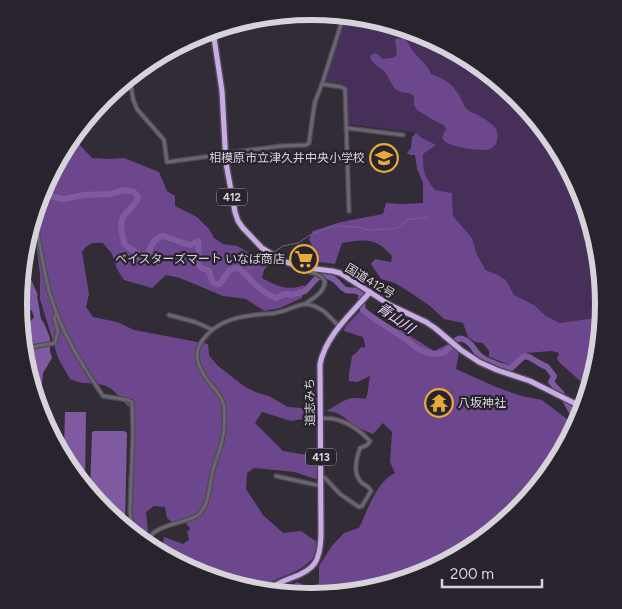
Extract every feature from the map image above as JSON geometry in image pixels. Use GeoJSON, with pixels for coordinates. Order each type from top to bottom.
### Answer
{"type":"FeatureCollection","features":[{"type":"Feature","properties":{"kind":"highway","name":"国道412号"},"geometry":{"type":"LineString","coordinates":[[214,37],[222,92],[226,154],[235,212],[243,228],[262,248],[283,261],[340,273],[390,305],[426,322],[479,362],[530,381],[577,405]]}},
{"type":"Feature","properties":{"kind":"highway","name":"道志みち"},"geometry":{"type":"LineString","coordinates":[[274,587],[278,583],[306,572],[318,559],[321,548],[319,377],[321,359],[327,344],[340,326],[370,292]]}},
{"type":"Feature","properties":{"kind":"street"},"geometry":{"type":"LineString","coordinates":[[131,85],[137,109],[164,140],[167,162],[281,146],[306,145],[310,143],[312,114],[315,102],[342,22]]}},
{"type":"Feature","properties":{"kind":"street"},"geometry":{"type":"LineString","coordinates":[[322,84],[345,89],[349,211]]}},
{"type":"Feature","properties":{"kind":"street"},"geometry":{"type":"LineString","coordinates":[[346,128],[403,135]]}},
{"type":"Feature","properties":{"kind":"street"},"geometry":{"type":"LineString","coordinates":[[37,229],[49,289],[63,330],[76,355],[103,396],[130,400],[132,402],[133,432],[130,512],[133,526]]}},
{"type":"Feature","properties":{"kind":"street"},"geometry":{"type":"LineString","coordinates":[[149,538],[157,530],[197,516],[202,513],[206,504],[224,427],[224,407],[216,390],[205,377],[197,360],[199,344],[220,323],[246,316],[277,313],[305,304],[318,295],[324,288],[325,282],[322,277],[300,270],[300,266]]}},
{"type":"Feature","properties":{"kind":"street"},"geometry":{"type":"LineString","coordinates":[[305,304],[322,310],[340,326]]}},
{"type":"Feature","properties":{"kind":"street"},"geometry":{"type":"LineString","coordinates":[[30,347],[55,343],[58,328],[54,319],[57,314]]}},
{"type":"Feature","properties":{"kind":"street"},"geometry":{"type":"LineString","coordinates":[[169,315],[195,322],[211,330]]}},
{"type":"Feature","properties":{"kind":"street"},"geometry":{"type":"LineString","coordinates":[[320,418],[342,421],[362,433],[370,441],[360,448],[355,469],[358,478],[371,492],[362,506],[359,507],[340,494],[321,476]]}},
{"type":"Feature","properties":{"kind":"street"},"geometry":{"type":"LineString","coordinates":[[276,476],[321,486]]}},
{"type":"Feature","properties":{"kind":"shaded area"},"geometry":{"type":"Polygon","coordinates":[[[344,22],[348,22],[367,25],[402,35],[437,49],[469,68],[499,91],[525,117],[548,146],[574,196],[590,249],[595,286],[595,318],[560,323],[546,316],[534,305],[514,295],[506,280],[487,270],[477,255],[472,238],[453,216],[452,193],[435,190],[424,172],[423,156],[427,141],[416,133],[348,124],[347,88],[337,82],[334,85],[325,83],[344,22]]]}},
{"type":"Feature","properties":{"kind":"shaded area"},"geometry":{"type":"Polygon","coordinates":[[[403,38],[431,74],[451,85],[470,112],[477,114],[494,127],[498,138],[492,148],[486,150],[473,149],[446,142],[443,138],[446,129],[444,125],[417,110],[414,105],[414,96],[395,89],[385,72],[371,60],[371,55],[374,53],[383,59],[396,56],[396,39],[403,38]]]}},
{"type":"Feature","properties":{"kind":"shaded area"},"geometry":{"type":"Polygon","coordinates":[[[416,133],[436,145],[423,154],[423,165],[428,181],[435,190],[452,193],[453,216],[472,238],[477,255],[486,270],[506,280],[514,295],[534,305],[546,316],[560,323],[595,318],[590,360],[584,384],[560,363],[557,359],[559,353],[552,351],[526,353],[510,365],[489,357],[489,351],[483,343],[475,342],[468,337],[463,323],[444,319],[430,306],[411,293],[395,283],[381,279],[371,264],[375,259],[391,262],[392,256],[375,243],[358,241],[342,243],[335,264],[319,262],[309,239],[313,231],[341,222],[383,214],[386,203],[423,203],[423,183],[417,169],[415,155],[407,153],[411,148],[412,137],[416,133]]]}},
{"type":"Feature","properties":{"kind":"shaded area"},"geometry":{"type":"Polygon","coordinates":[[[76,143],[92,158],[124,158],[159,172],[167,191],[175,196],[175,206],[197,217],[209,229],[214,238],[223,244],[237,246],[249,253],[261,253],[272,260],[264,270],[262,278],[273,284],[288,288],[305,285],[302,298],[280,308],[264,311],[246,299],[223,296],[180,278],[166,275],[152,288],[124,280],[117,269],[112,254],[103,243],[91,244],[82,252],[89,294],[86,307],[93,317],[117,322],[134,330],[208,344],[209,355],[217,365],[245,387],[269,396],[288,407],[317,409],[317,417],[291,421],[262,412],[255,423],[283,451],[313,456],[319,476],[315,479],[295,472],[254,468],[247,473],[246,489],[263,515],[283,533],[301,531],[317,542],[314,557],[308,563],[267,586],[255,584],[202,567],[167,550],[163,542],[164,537],[183,544],[189,540],[187,531],[190,528],[187,525],[186,518],[173,523],[167,518],[165,507],[154,506],[146,512],[148,531],[146,536],[129,523],[128,487],[132,428],[130,408],[106,386],[70,379],[58,358],[40,299],[36,231],[48,196],[76,143]]]}},
{"type":"Feature","properties":{"kind":"shaded area"},"geometry":{"type":"Polygon","coordinates":[[[28,273],[38,295],[41,319],[50,338],[52,358],[43,373],[42,385],[37,380],[31,355],[33,341],[29,332],[31,321],[34,317],[29,308],[28,273]]]}},
{"type":"Feature","properties":{"kind":"shaded area"},"geometry":{"type":"Polygon","coordinates":[[[361,310],[382,326],[399,329],[434,351],[448,344],[459,352],[456,369],[496,387],[521,396],[542,400],[570,421],[548,463],[525,492],[499,518],[453,551],[437,560],[402,574],[367,584],[311,589],[287,588],[297,582],[310,588],[319,583],[319,566],[331,547],[344,533],[359,528],[378,490],[388,477],[395,473],[390,462],[392,432],[383,423],[373,434],[356,426],[337,413],[326,411],[349,399],[365,399],[367,396],[370,376],[357,382],[349,381],[352,356],[361,347],[365,348],[363,337],[344,331],[345,327],[361,310]]]}},
{"type":"Feature","properties":{"kind":"shaded area"},"geometry":{"type":"Polygon","coordinates":[[[65,412],[86,412],[85,478],[64,445],[65,412]]]}},
{"type":"Feature","properties":{"kind":"shaded area"},"geometry":{"type":"Polygon","coordinates":[[[124,431],[127,433],[125,520],[90,484],[92,432],[124,431]]]}},
{"type":"Feature","properties":{"kind":"waterway","name":"青山川"},"geometry":{"type":"LineString","coordinates":[[49,195],[64,199],[83,195],[110,194],[125,190],[134,192],[138,197],[137,201],[123,217],[121,229],[124,244],[138,254],[140,260],[146,257],[159,237],[164,236],[191,245],[198,241],[199,265],[201,268],[209,271],[215,284],[220,283],[230,270],[238,268],[261,289],[276,298],[284,294],[292,295],[305,291],[317,278],[324,275],[333,279],[344,289],[360,292],[362,294],[363,310],[420,350],[433,354],[442,353],[455,341],[463,339],[481,357],[503,367],[511,368],[524,356],[529,357],[547,367],[554,376],[551,382],[561,393],[574,413]]}},
{"type":"Feature","properties":{"kind":"waterway"},"geometry":{"type":"LineString","coordinates":[[274,252],[283,246],[298,243],[310,235],[333,226],[358,227],[368,230],[391,229],[399,227],[407,220],[428,217]]}},
{"type":"Feature","properties":{"kind":"waterway"},"geometry":{"type":"LineString","coordinates":[[244,272],[268,256]]}},
{"type":"Feature","properties":{"kind":"place","name":"相模原市立津久井中央小学校"},"geometry":{"type":"Point","coordinates":[384,158]}},
{"type":"Feature","properties":{"kind":"place","name":"ベイスターズマート いなば商店"},"geometry":{"type":"Point","coordinates":[304,259]}},
{"type":"Feature","properties":{"kind":"place","name":"八坂神社"},"geometry":{"type":"Point","coordinates":[439,403]}}]}
